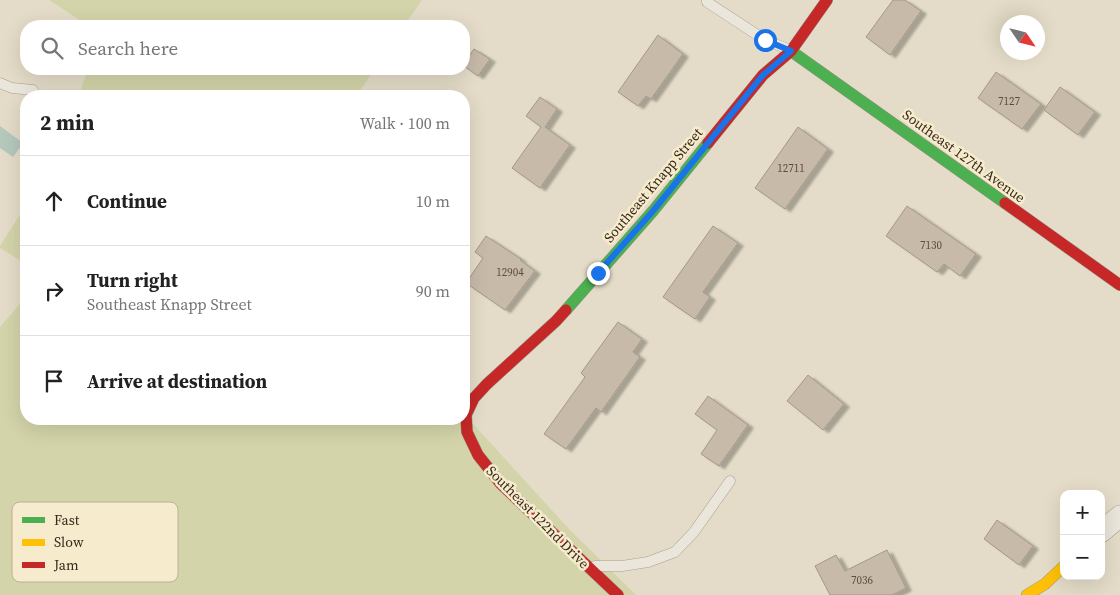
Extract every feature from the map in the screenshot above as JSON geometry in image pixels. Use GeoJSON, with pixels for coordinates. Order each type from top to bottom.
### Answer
{"type":"FeatureCollection","features":[{"type":"Feature","properties":{"kind":"street","name":"Southeast Knapp Street"},"geometry":{"type":"LineString","coordinates":[[470,406],[474,398],[487,384],[556,321],[653,211],[763,75],[791,51],[827,0]]}},
{"type":"Feature","properties":{"kind":"street","name":"Southeast 127th Avenue"},"geometry":{"type":"LineString","coordinates":[[791,51],[1120,285]]}},
{"type":"Feature","properties":{"kind":"street","name":"Southeast Knapp Street"},"geometry":{"type":"LineString","coordinates":[[467,425],[467,432]]}},
{"type":"Feature","properties":{"kind":"street","name":"Southeast 122nd Drive"},"geometry":{"type":"LineString","coordinates":[[467,432],[478,456],[501,484],[618,595]]}},
{"type":"Feature","properties":{"kind":"street"},"geometry":{"type":"LineString","coordinates":[[1105,529],[1120,516]]}},
{"type":"Feature","properties":{"kind":"street"},"geometry":{"type":"LineString","coordinates":[[1027,595],[1044,584],[1060,570]]}},
{"type":"Feature","properties":{"kind":"lane"},"geometry":{"type":"LineString","coordinates":[[707,0],[707,2],[765,40],[791,51]]}},
{"type":"Feature","properties":{"kind":"lane"},"geometry":{"type":"LineString","coordinates":[[0,83],[12,88],[33,90]]}},
{"type":"Feature","properties":{"kind":"lane"},"geometry":{"type":"LineString","coordinates":[[586,565],[622,566],[648,562],[675,552],[694,532],[730,481]]}},
{"type":"Feature","properties":{"kind":"green space"},"geometry":{"type":"Polygon","coordinates":[[[49,0],[422,0],[408,20],[80,20],[49,0]]]}},
{"type":"Feature","properties":{"kind":"green space"},"geometry":{"type":"Polygon","coordinates":[[[86,75],[371,75],[360,90],[81,90],[86,75]]]}},
{"type":"Feature","properties":{"kind":"green space"},"geometry":{"type":"Polygon","coordinates":[[[20,214],[20,260],[0,248],[20,214]]]}},
{"type":"Feature","properties":{"kind":"green space"},"geometry":{"type":"Polygon","coordinates":[[[20,304],[20,425],[470,425],[470,421],[570,530],[636,595],[0,595],[0,327],[20,304]]]}},
{"type":"Feature","properties":{"kind":"shaded area"},"geometry":{"type":"Polygon","coordinates":[[[0,126],[20,141],[20,147],[13,157],[0,148],[0,126]]]}},
{"type":"Feature","properties":{"kind":"building"},"geometry":{"type":"Polygon","coordinates":[[[893,0],[905,0],[921,11],[890,55],[866,37],[893,0]]]}},
{"type":"Feature","properties":{"kind":"building"},"geometry":{"type":"Polygon","coordinates":[[[658,35],[683,54],[651,99],[646,96],[638,106],[618,92],[658,35]]]}},
{"type":"Feature","properties":{"kind":"building"},"geometry":{"type":"Polygon","coordinates":[[[474,49],[490,59],[478,76],[470,70],[470,55],[474,49]]]}},
{"type":"Feature","properties":{"kind":"building"},"geometry":{"type":"Polygon","coordinates":[[[996,72],[1041,104],[1022,129],[978,98],[996,72]]]}},
{"type":"Feature","properties":{"kind":"building"},"geometry":{"type":"Polygon","coordinates":[[[1060,87],[1095,112],[1078,135],[1044,110],[1060,87]]]}},
{"type":"Feature","properties":{"kind":"building"},"geometry":{"type":"Polygon","coordinates":[[[540,97],[557,109],[545,127],[570,145],[540,188],[512,168],[541,127],[526,116],[540,97]]]}},
{"type":"Feature","properties":{"kind":"building"},"geometry":{"type":"Polygon","coordinates":[[[798,127],[828,149],[785,209],[755,188],[798,127]]]}},
{"type":"Feature","properties":{"kind":"building"},"geometry":{"type":"Polygon","coordinates":[[[907,206],[976,254],[960,276],[944,264],[937,272],[886,236],[907,206]]]}},
{"type":"Feature","properties":{"kind":"building"},"geometry":{"type":"Polygon","coordinates":[[[713,226],[738,243],[703,292],[710,297],[695,319],[663,297],[713,226]]]}},
{"type":"Feature","properties":{"kind":"building"},"geometry":{"type":"Polygon","coordinates":[[[486,236],[521,259],[535,271],[505,310],[470,286],[470,277],[483,258],[475,252],[486,236]]]}},
{"type":"Feature","properties":{"kind":"building"},"geometry":{"type":"Polygon","coordinates":[[[618,322],[642,339],[633,352],[640,357],[601,412],[596,408],[566,449],[544,434],[585,377],[581,373],[618,322]]]}},
{"type":"Feature","properties":{"kind":"building"},"geometry":{"type":"Polygon","coordinates":[[[808,375],[844,404],[823,430],[787,401],[808,375]]]}},
{"type":"Feature","properties":{"kind":"building"},"geometry":{"type":"Polygon","coordinates":[[[708,396],[748,425],[719,466],[701,454],[717,430],[695,414],[708,396]]]}},
{"type":"Feature","properties":{"kind":"building"},"geometry":{"type":"Polygon","coordinates":[[[997,520],[1033,546],[1019,565],[984,539],[997,520]]]}},
{"type":"Feature","properties":{"kind":"building"},"geometry":{"type":"Polygon","coordinates":[[[887,550],[906,588],[892,595],[830,595],[815,566],[836,555],[845,571],[887,550]]]}},
{"type":"Feature","properties":{"kind":"traffic: fast"},"geometry":{"type":"LineString","coordinates":[[791,51],[1005,203]]}},
{"type":"Feature","properties":{"kind":"traffic: fast"},"geometry":{"type":"LineString","coordinates":[[566,310],[653,211],[708,143]]}},
{"type":"Feature","properties":{"kind":"traffic: slow"},"geometry":{"type":"LineString","coordinates":[[1027,595],[1045,584],[1060,570]]}},
{"type":"Feature","properties":{"kind":"traffic: jam"},"geometry":{"type":"LineString","coordinates":[[708,143],[763,75],[791,51],[827,0]]}},
{"type":"Feature","properties":{"kind":"traffic: jam"},"geometry":{"type":"LineString","coordinates":[[1005,203],[1120,285]]}},
{"type":"Feature","properties":{"kind":"traffic: jam"},"geometry":{"type":"LineString","coordinates":[[470,406],[474,398],[487,384],[566,310]]}},
{"type":"Feature","properties":{"kind":"traffic: jam"},"geometry":{"type":"LineString","coordinates":[[467,425],[467,432],[478,455],[501,484],[618,595]]}},
{"type":"Feature","properties":{"kind":"route"},"geometry":{"type":"LineString","coordinates":[[598,273],[690,167],[763,75],[791,51],[765,40]]}}]}
